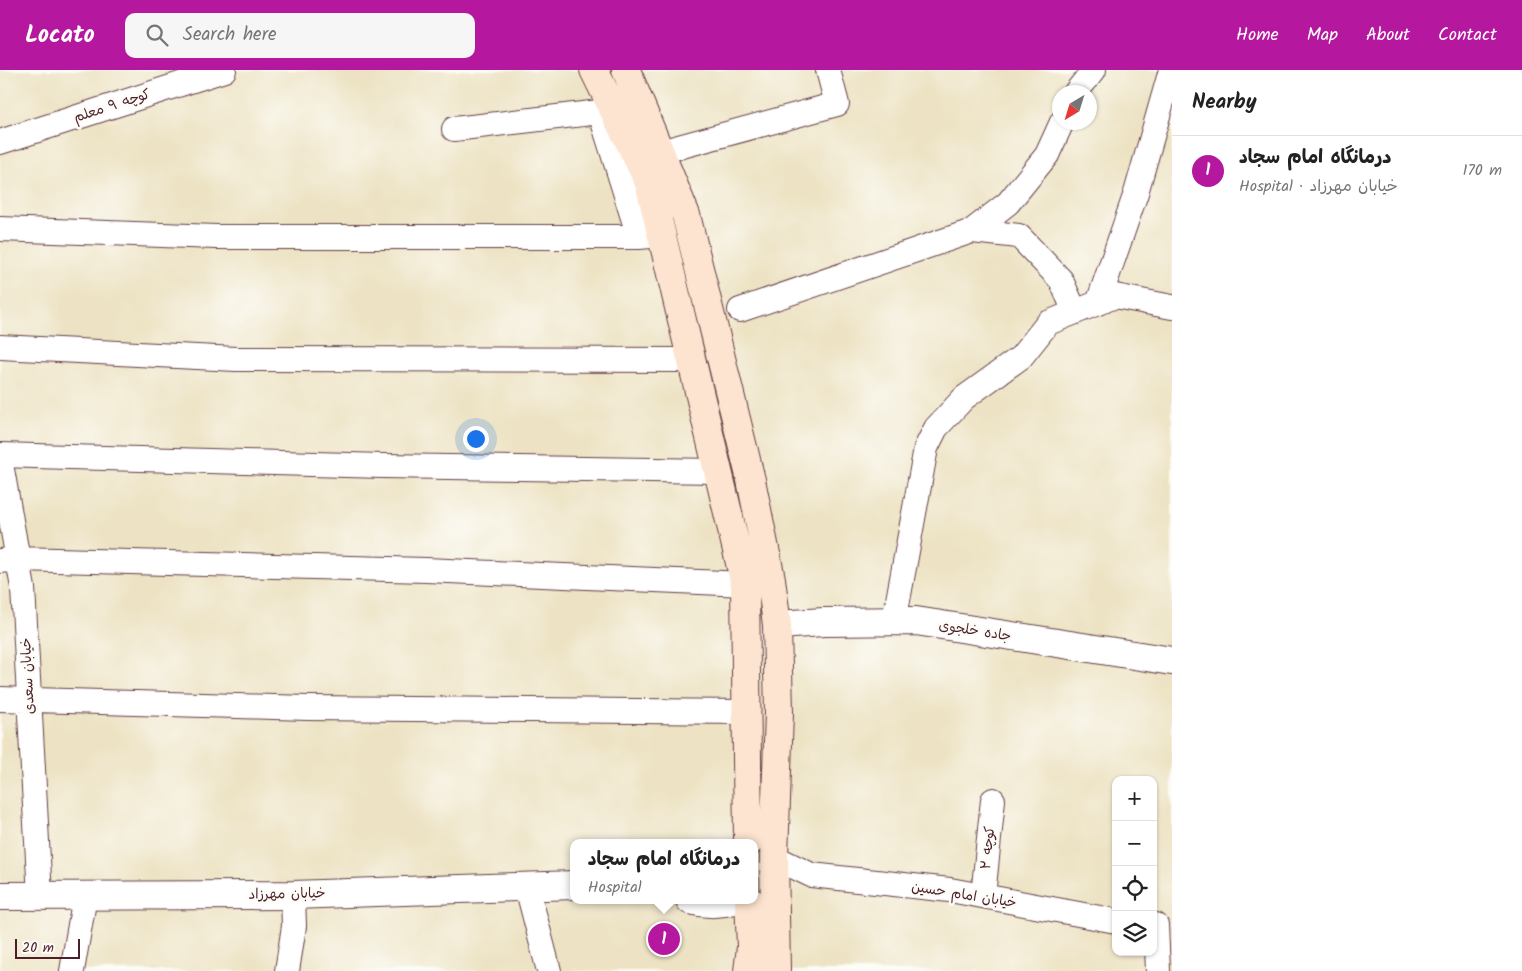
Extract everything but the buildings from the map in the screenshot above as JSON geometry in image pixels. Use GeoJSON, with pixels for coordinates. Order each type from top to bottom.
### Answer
{"type":"FeatureCollection","features":[{"type":"Feature","properties":{"kind":"main road"},"geometry":{"type":"LineString","coordinates":[[594,70],[649,182],[650,236],[691,360],[745,584],[748,839]]}},
{"type":"Feature","properties":{"kind":"main road"},"geometry":{"type":"LineString","coordinates":[[626,70],[686,215],[751,480],[771,579],[777,625],[779,713],[759,896],[776,971]]}},
{"type":"Feature","properties":{"kind":"main road"},"geometry":{"type":"LineString","coordinates":[[748,971],[758,904]]}},
{"type":"Feature","properties":{"kind":"street","name":"کوچه ۹ معلم"},"geometry":{"type":"LineString","coordinates":[[0,142],[224,70]]}},
{"type":"Feature","properties":{"kind":"street"},"geometry":{"type":"LineString","coordinates":[[660,152],[837,104],[828,70]]}},
{"type":"Feature","properties":{"kind":"street"},"geometry":{"type":"LineString","coordinates":[[1082,85],[1094,70]]}},
{"type":"Feature","properties":{"kind":"street"},"geometry":{"type":"LineString","coordinates":[[1098,303],[1136,193],[1171,70]]}},
{"type":"Feature","properties":{"kind":"street"},"geometry":{"type":"LineString","coordinates":[[0,229],[216,237],[650,236],[600,112],[454,129]]}},
{"type":"Feature","properties":{"kind":"street"},"geometry":{"type":"LineString","coordinates":[[740,310],[972,231],[1008,203],[1014,196],[1047,155],[1058,130]]}},
{"type":"Feature","properties":{"kind":"street"},"geometry":{"type":"LineString","coordinates":[[972,231],[1019,236],[1061,280],[1075,312]]}},
{"type":"Feature","properties":{"kind":"street"},"geometry":{"type":"LineString","coordinates":[[894,622],[926,448],[936,428],[964,398],[1020,356],[1048,323],[1115,296],[1172,307]]}},
{"type":"Feature","properties":{"kind":"street"},"geometry":{"type":"LineString","coordinates":[[0,347],[236,359],[691,360]]}},
{"type":"Feature","properties":{"kind":"street"},"geometry":{"type":"LineString","coordinates":[[0,457],[383,466],[718,471]]}},
{"type":"Feature","properties":{"kind":"street","name":"خیابان سعدی"},"geometry":{"type":"LineString","coordinates":[[0,457],[9,560],[23,588],[40,896]]}},
{"type":"Feature","properties":{"kind":"street"},"geometry":{"type":"LineString","coordinates":[[9,560],[426,570],[745,584]]}},
{"type":"Feature","properties":{"kind":"street","name":"جاده خلجوی"},"geometry":{"type":"LineString","coordinates":[[777,625],[824,622],[916,622],[1172,661]]}},
{"type":"Feature","properties":{"kind":"street"},"geometry":{"type":"LineString","coordinates":[[0,699],[308,708],[746,712]]}},
{"type":"Feature","properties":{"kind":"street","name":"کوچه ۲"},"geometry":{"type":"LineString","coordinates":[[984,896],[994,800]]}},
{"type":"Feature","properties":{"kind":"street","name":"خیابان امام حسین"},"geometry":{"type":"LineString","coordinates":[[764,855],[811,875],[950,890],[1112,920]]}},
{"type":"Feature","properties":{"kind":"street"},"geometry":{"type":"LineString","coordinates":[[759,896],[811,875]]}},
{"type":"Feature","properties":{"kind":"street","name":"خیابان مهرزاد"},"geometry":{"type":"LineString","coordinates":[[0,896],[293,895],[570,885]]}},
{"type":"Feature","properties":{"kind":"street"},"geometry":{"type":"LineString","coordinates":[[527,887],[549,971]]}},
{"type":"Feature","properties":{"kind":"street"},"geometry":{"type":"LineString","coordinates":[[288,971],[294,926],[293,895]]}},
{"type":"Feature","properties":{"kind":"street"},"geometry":{"type":"LineString","coordinates":[[72,971],[85,896]]}},
{"type":"Feature","properties":{"kind":"street"},"geometry":{"type":"LineString","coordinates":[[1158,971],[1160,926]]}},
{"type":"Feature","properties":{"kind":"place","name":"درمانگاه امام سجاد"},"geometry":{"type":"Point","coordinates":[664,939]}}]}
